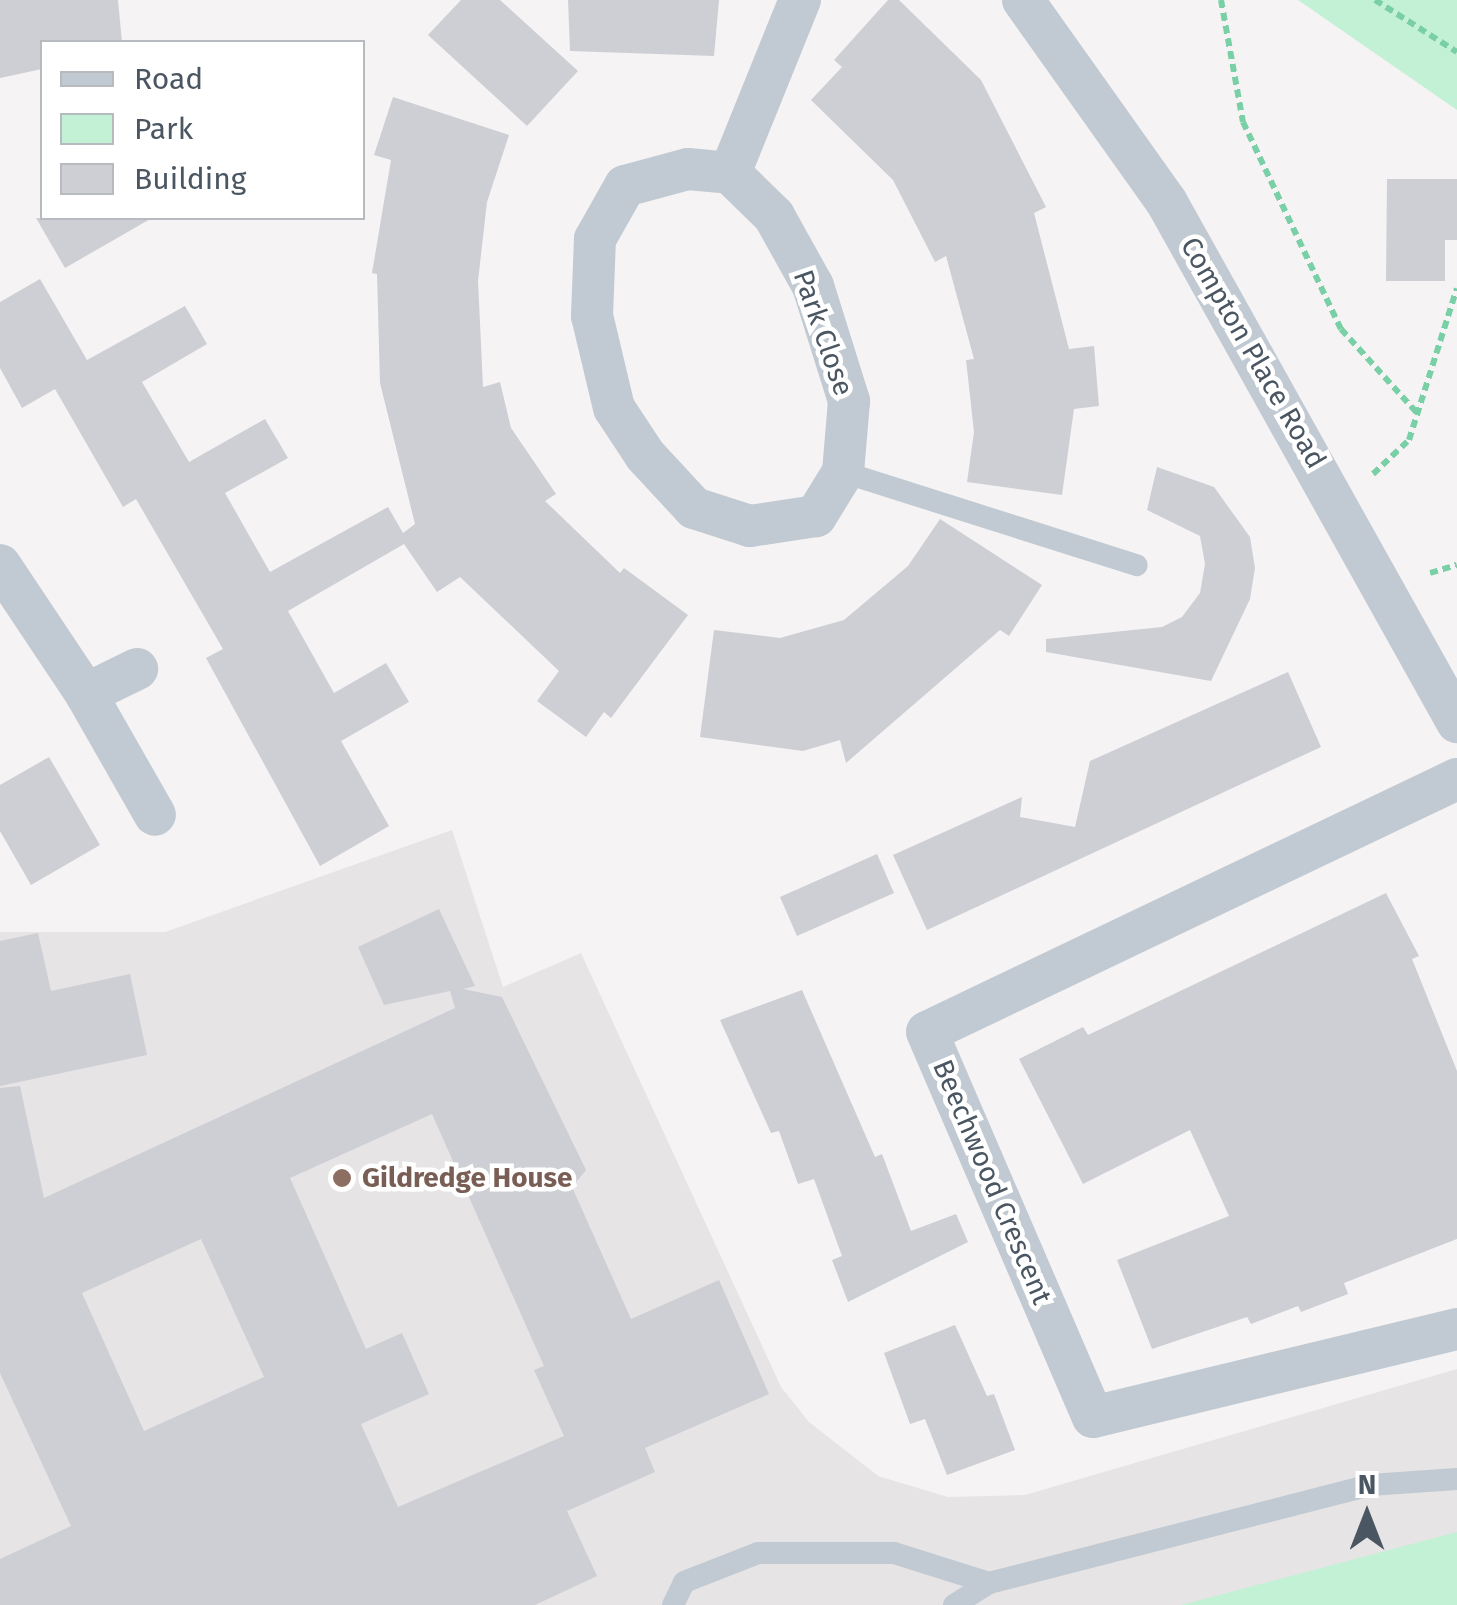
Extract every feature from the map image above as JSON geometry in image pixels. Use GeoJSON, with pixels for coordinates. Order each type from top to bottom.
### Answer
{"type":"FeatureCollection","features":[{"type":"Feature","properties":{"kind":"street"},"geometry":{"type":"LineString","coordinates":[[730,173],[800,0]]}},
{"type":"Feature","properties":{"kind":"street","name":"Compton Place Road"},"geometry":{"type":"LineString","coordinates":[[1023,0],[1166,201],[1457,722]]}},
{"type":"Feature","properties":{"kind":"street","name":"Park Close"},"geometry":{"type":"LineString","coordinates":[[688,168],[730,173],[774,216],[813,286],[848,401],[843,472],[816,516],[750,526],[694,508],[645,455],[614,408],[592,316],[596,239],[625,186],[688,168]]}},
{"type":"Feature","properties":{"kind":"street"},"geometry":{"type":"LineString","coordinates":[[0,565],[86,694],[155,815]]}},
{"type":"Feature","properties":{"kind":"street"},"geometry":{"type":"LineString","coordinates":[[86,694],[138,668]]}},
{"type":"Feature","properties":{"kind":"street","name":"Beechwood Crescent"},"geometry":{"type":"LineString","coordinates":[[1457,779],[927,1032],[1093,1417],[1457,1329]]}},
{"type":"Feature","properties":{"kind":"lane"},"geometry":{"type":"LineString","coordinates":[[843,472],[1137,565]]}},
{"type":"Feature","properties":{"kind":"lane"},"geometry":{"type":"LineString","coordinates":[[954,1605],[989,1582],[1370,1485],[1457,1479]]}},
{"type":"Feature","properties":{"kind":"lane"},"geometry":{"type":"LineString","coordinates":[[674,1605],[684,1582],[758,1553],[894,1553],[989,1582]]}},
{"type":"Feature","properties":{"kind":"path"},"geometry":{"type":"LineString","coordinates":[[1221,0],[1242,122],[1340,329],[1418,414]]}},
{"type":"Feature","properties":{"kind":"path"},"geometry":{"type":"LineString","coordinates":[[1374,0],[1457,52]]}},
{"type":"Feature","properties":{"kind":"path"},"geometry":{"type":"LineString","coordinates":[[1339,505],[1409,440],[1457,288]]}},
{"type":"Feature","properties":{"kind":"shaded area","name":"Gildredge House"},"geometry":{"type":"Polygon","coordinates":[[[452,830],[503,987],[581,953],[781,1387],[809,1422],[878,1476],[948,1497],[1025,1495],[1457,1369],[1457,1605],[0,1605],[0,932],[165,932],[452,830]]]}},
{"type":"Feature","properties":{"kind":"green space"},"geometry":{"type":"Polygon","coordinates":[[[1298,0],[1457,0],[1457,110],[1298,0]]]}},
{"type":"Feature","properties":{"kind":"green space"},"geometry":{"type":"Polygon","coordinates":[[[1457,1532],[1457,1605],[1181,1605],[1457,1532]]]}},
{"type":"Feature","properties":{"kind":"building"},"geometry":{"type":"Polygon","coordinates":[[[0,0],[118,0],[122,40],[40,40],[40,69],[0,78],[0,0]]]}},
{"type":"Feature","properties":{"kind":"building"},"geometry":{"type":"Polygon","coordinates":[[[461,0],[500,0],[578,71],[527,126],[428,35],[461,0]]]}},
{"type":"Feature","properties":{"kind":"building"},"geometry":{"type":"Polygon","coordinates":[[[568,0],[719,0],[714,56],[570,51],[568,0]]]}},
{"type":"Feature","properties":{"kind":"building"},"geometry":{"type":"Polygon","coordinates":[[[888,0],[899,0],[981,80],[1046,207],[1034,213],[1069,349],[1094,346],[1099,406],[1074,409],[1062,495],[967,482],[974,432],[966,360],[974,359],[946,256],[935,262],[893,180],[811,100],[842,67],[834,60],[888,0]]]}},
{"type":"Feature","properties":{"kind":"building"},"geometry":{"type":"Polygon","coordinates":[[[393,97],[509,135],[487,202],[478,281],[483,387],[500,382],[511,428],[556,494],[545,501],[620,573],[624,568],[688,615],[611,718],[604,712],[586,737],[537,701],[559,671],[460,577],[437,592],[404,544],[288,611],[334,693],[386,663],[409,702],[341,741],[389,826],[320,866],[206,658],[223,649],[136,499],[123,507],[55,389],[22,408],[0,368],[0,302],[40,279],[87,360],[185,306],[207,344],[142,382],[189,462],[265,419],[288,458],[225,493],[270,572],[388,507],[403,533],[415,524],[380,383],[377,274],[372,273],[391,160],[374,155],[393,97]]]}},
{"type":"Feature","properties":{"kind":"building"},"geometry":{"type":"Polygon","coordinates":[[[1387,179],[1457,179],[1457,240],[1445,240],[1445,281],[1386,281],[1387,179]]]}},
{"type":"Feature","properties":{"kind":"building"},"geometry":{"type":"Polygon","coordinates":[[[36,218],[149,220],[65,268],[36,218]]]}},
{"type":"Feature","properties":{"kind":"building"},"geometry":{"type":"Polygon","coordinates":[[[1157,467],[1214,487],[1250,537],[1255,568],[1250,599],[1211,681],[1046,652],[1046,639],[1162,627],[1182,617],[1200,593],[1205,564],[1200,536],[1147,510],[1157,467]]]}},
{"type":"Feature","properties":{"kind":"building"},"geometry":{"type":"Polygon","coordinates":[[[940,519],[1042,585],[1009,636],[1000,630],[846,763],[840,740],[803,751],[700,737],[714,630],[780,638],[844,620],[908,566],[940,519]]]}},
{"type":"Feature","properties":{"kind":"building"},"geometry":{"type":"Polygon","coordinates":[[[1288,672],[1321,747],[927,930],[893,855],[1022,797],[1020,817],[1075,827],[1090,761],[1288,672]]]}},
{"type":"Feature","properties":{"kind":"building"},"geometry":{"type":"Polygon","coordinates":[[[49,757],[100,845],[31,885],[0,831],[0,785],[49,757]]]}},
{"type":"Feature","properties":{"kind":"building"},"geometry":{"type":"Polygon","coordinates":[[[877,854],[894,893],[797,936],[780,897],[877,854]]]}},
{"type":"Feature","properties":{"kind":"building"},"geometry":{"type":"Polygon","coordinates":[[[1386,893],[1419,956],[1412,959],[1457,1071],[1457,1239],[1344,1283],[1348,1294],[1301,1312],[1298,1306],[1251,1324],[1247,1317],[1152,1349],[1117,1260],[1229,1216],[1190,1130],[1083,1184],[1019,1059],[1083,1027],[1088,1035],[1386,893]]]}},
{"type":"Feature","properties":{"kind":"building"},"geometry":{"type":"Polygon","coordinates":[[[439,909],[475,986],[463,989],[502,997],[586,1170],[572,1187],[631,1319],[719,1280],[769,1394],[645,1448],[655,1472],[567,1511],[597,1576],[535,1605],[0,1605],[0,1559],[71,1526],[0,1373],[0,1088],[20,1086],[44,1198],[455,1008],[450,991],[384,1005],[358,947],[439,909]],[[432,1114],[290,1178],[366,1349],[402,1333],[429,1394],[361,1424],[398,1507],[564,1436],[534,1370],[544,1366],[432,1114]],[[201,1239],[82,1293],[144,1431],[264,1377],[201,1239]]]}},
{"type":"Feature","properties":{"kind":"building"},"geometry":{"type":"Polygon","coordinates":[[[38,933],[51,991],[130,974],[147,1055],[0,1086],[0,941],[38,933]]]}},
{"type":"Feature","properties":{"kind":"building"},"geometry":{"type":"Polygon","coordinates":[[[802,990],[875,1157],[882,1154],[911,1231],[956,1214],[968,1242],[848,1302],[832,1260],[842,1256],[814,1179],[798,1184],[779,1131],[771,1133],[720,1020],[802,990]]]}},
{"type":"Feature","properties":{"kind":"building"},"geometry":{"type":"Polygon","coordinates":[[[955,1325],[987,1396],[994,1394],[1015,1450],[947,1475],[925,1419],[910,1424],[884,1353],[955,1325]]]}},
{"type":"Feature","properties":{"kind":"place","name":"Gildredge House"},"geometry":{"type":"Point","coordinates":[342,1178]}}]}
